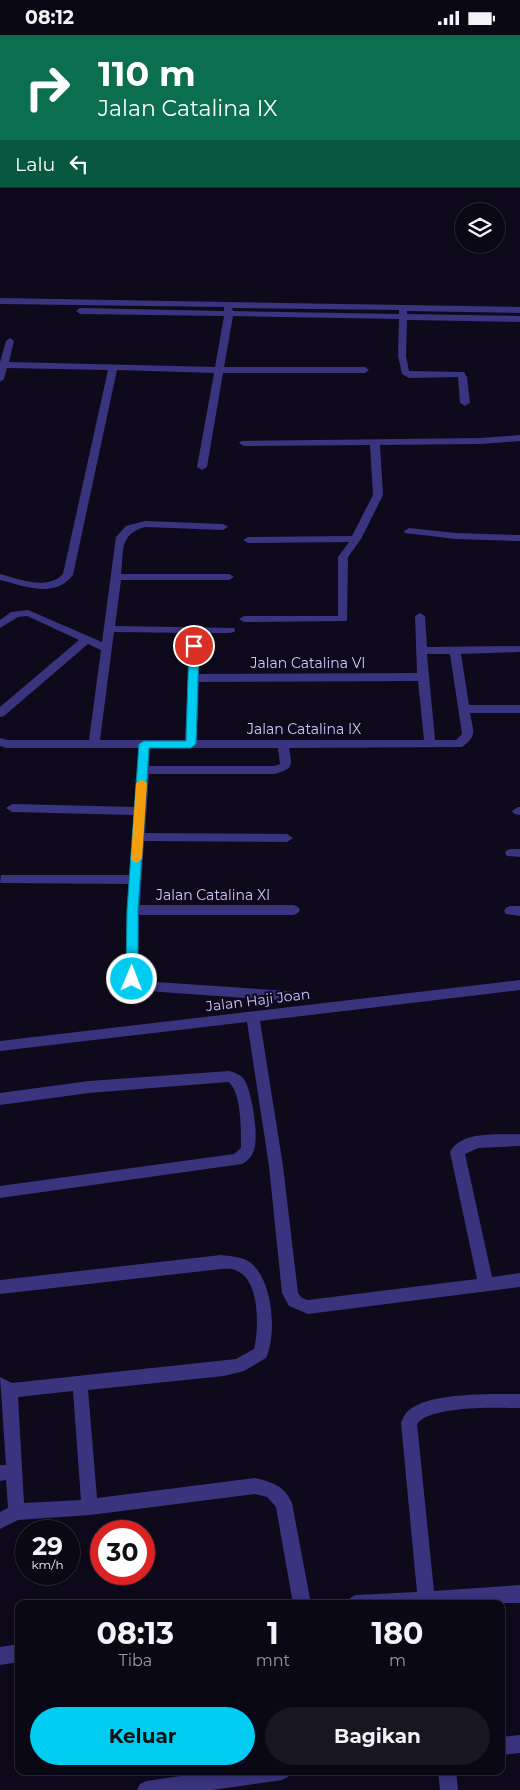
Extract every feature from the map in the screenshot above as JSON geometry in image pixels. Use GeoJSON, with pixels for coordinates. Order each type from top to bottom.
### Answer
{"type":"FeatureCollection","features":[{"type":"Feature","properties":{"kind":"street"},"geometry":{"type":"LineString","coordinates":[[0,301],[228,309],[403,312],[520,310]]}},
{"type":"Feature","properties":{"kind":"street"},"geometry":{"type":"LineString","coordinates":[[0,310],[228,309]]}},
{"type":"Feature","properties":{"kind":"street"},"geometry":{"type":"LineString","coordinates":[[202,467],[220,370],[228,309]]}},
{"type":"Feature","properties":{"kind":"street"},"geometry":{"type":"LineString","coordinates":[[403,312],[520,319]]}},
{"type":"Feature","properties":{"kind":"street"},"geometry":{"type":"LineString","coordinates":[[403,312],[402,356],[405,372],[409,375],[462,375],[465,403]]}},
{"type":"Feature","properties":{"kind":"street"},"geometry":{"type":"LineString","coordinates":[[0,379],[10,341]]}},
{"type":"Feature","properties":{"kind":"street"},"geometry":{"type":"LineString","coordinates":[[4,365],[220,370],[365,370]]}},
{"type":"Feature","properties":{"kind":"street"},"geometry":{"type":"LineString","coordinates":[[0,577],[46,587],[59,583],[68,575],[113,368]]}},
{"type":"Feature","properties":{"kind":"street"},"geometry":{"type":"LineString","coordinates":[[244,443],[520,438]]}},
{"type":"Feature","properties":{"kind":"street"},"geometry":{"type":"LineString","coordinates":[[244,619],[344,619],[343,557],[356,539],[378,495],[375,442]]}},
{"type":"Feature","properties":{"kind":"street"},"geometry":{"type":"LineString","coordinates":[[94,744],[121,537],[130,528],[145,524],[223,527]]}},
{"type":"Feature","properties":{"kind":"street"},"geometry":{"type":"LineString","coordinates":[[409,531],[456,536],[520,539]]}},
{"type":"Feature","properties":{"kind":"street"},"geometry":{"type":"LineString","coordinates":[[248,540],[356,539]]}},
{"type":"Feature","properties":{"kind":"street"},"geometry":{"type":"LineString","coordinates":[[115,577],[229,577]]}},
{"type":"Feature","properties":{"kind":"street"},"geometry":{"type":"LineString","coordinates":[[0,625],[15,614],[28,613],[106,648]]}},
{"type":"Feature","properties":{"kind":"street"},"geometry":{"type":"LineString","coordinates":[[420,616],[423,677],[430,744]]}},
{"type":"Feature","properties":{"kind":"street"},"geometry":{"type":"LineString","coordinates":[[108,629],[230,630]]}},
{"type":"Feature","properties":{"kind":"street"},"geometry":{"type":"LineString","coordinates":[[191,744],[195,630]]}},
{"type":"Feature","properties":{"kind":"street"},"geometry":{"type":"LineString","coordinates":[[0,713],[87,639]]}},
{"type":"Feature","properties":{"kind":"street"},"geometry":{"type":"LineString","coordinates":[[422,651],[520,649]]}},
{"type":"Feature","properties":{"kind":"street"},"geometry":{"type":"LineString","coordinates":[[454,650],[464,709],[520,709]]}},
{"type":"Feature","properties":{"kind":"street","name":"Jalan Catalina VI"},"geometry":{"type":"LineString","coordinates":[[193,678],[423,677]]}},
{"type":"Feature","properties":{"kind":"street","name":"Jalan Catalina IX"},"geometry":{"type":"LineString","coordinates":[[2,745],[452,745],[463,741],[468,734],[464,709]]}},
{"type":"Feature","properties":{"kind":"street"},"geometry":{"type":"LineString","coordinates":[[144,744],[132,910],[132,979],[134,983],[138,986],[287,996]]}},
{"type":"Feature","properties":{"kind":"street"},"geometry":{"type":"LineString","coordinates":[[143,770],[275,770],[286,766],[283,744]]}},
{"type":"Feature","properties":{"kind":"street"},"geometry":{"type":"LineString","coordinates":[[12,808],[140,811]]}},
{"type":"Feature","properties":{"kind":"street"},"geometry":{"type":"LineString","coordinates":[[138,837],[287,838]]}},
{"type":"Feature","properties":{"kind":"street"},"geometry":{"type":"LineString","coordinates":[[1,879],[135,880]]}},
{"type":"Feature","properties":{"kind":"street","name":"Jalan Catalina XI"},"geometry":{"type":"LineString","coordinates":[[132,910],[294,910]]}},
{"type":"Feature","properties":{"kind":"street","name":"Jalan Haji Joan"},"geometry":{"type":"LineString","coordinates":[[0,1046],[520,985]]}},
{"type":"Feature","properties":{"kind":"street"},"geometry":{"type":"LineString","coordinates":[[253,1017],[276,1167],[292,1299],[296,1303],[308,1307],[520,1281]]}},
{"type":"Feature","properties":{"kind":"street"},"geometry":{"type":"LineString","coordinates":[[0,1099],[89,1087],[229,1076],[235,1078],[240,1086],[244,1101],[248,1147],[243,1156],[237,1160],[0,1192]]}},
{"type":"Feature","properties":{"kind":"street"},"geometry":{"type":"LineString","coordinates":[[486,1284],[457,1152],[462,1147],[472,1143],[520,1139]]}},
{"type":"Feature","properties":{"kind":"street"},"geometry":{"type":"LineString","coordinates":[[0,1287],[221,1262],[233,1263],[246,1268],[254,1280],[261,1295],[264,1325],[261,1353],[239,1366],[80,1383],[5,1387],[7,1472],[16,1512]]}},
{"type":"Feature","properties":{"kind":"street"},"geometry":{"type":"LineString","coordinates":[[80,1383],[90,1507]]}},
{"type":"Feature","properties":{"kind":"street"},"geometry":{"type":"LineString","coordinates":[[426,1600],[409,1423],[415,1414],[430,1409],[472,1401],[520,1401]]}},
{"type":"Feature","properties":{"kind":"street"},"geometry":{"type":"LineString","coordinates":[[0,1521],[16,1512],[90,1507],[255,1486],[272,1490],[284,1503],[301,1600]]}},
{"type":"Feature","properties":{"kind":"street"},"geometry":{"type":"LineString","coordinates":[[438,1600],[520,1593]]}},
{"type":"Feature","properties":{"kind":"street"},"geometry":{"type":"LineString","coordinates":[[0,1656],[15,1654]]}},
{"type":"Feature","properties":{"kind":"street"},"geometry":{"type":"LineString","coordinates":[[505,1745],[520,1745]]}},
{"type":"Feature","properties":{"kind":"street"},"geometry":{"type":"LineString","coordinates":[[146,1790],[253,1775]]}},
{"type":"Feature","properties":{"kind":"street"},"geometry":{"type":"LineString","coordinates":[[447,1775],[449,1790]]}},
{"type":"Feature","properties":{"kind":"slow traffic"},"geometry":{"type":"LineString","coordinates":[[136,859],[142,783]]}},
{"type":"Feature","properties":{"kind":"route"},"geometry":{"type":"LineString","coordinates":[[132,979],[132,910],[144,744],[191,744],[194,646]]}}]}
